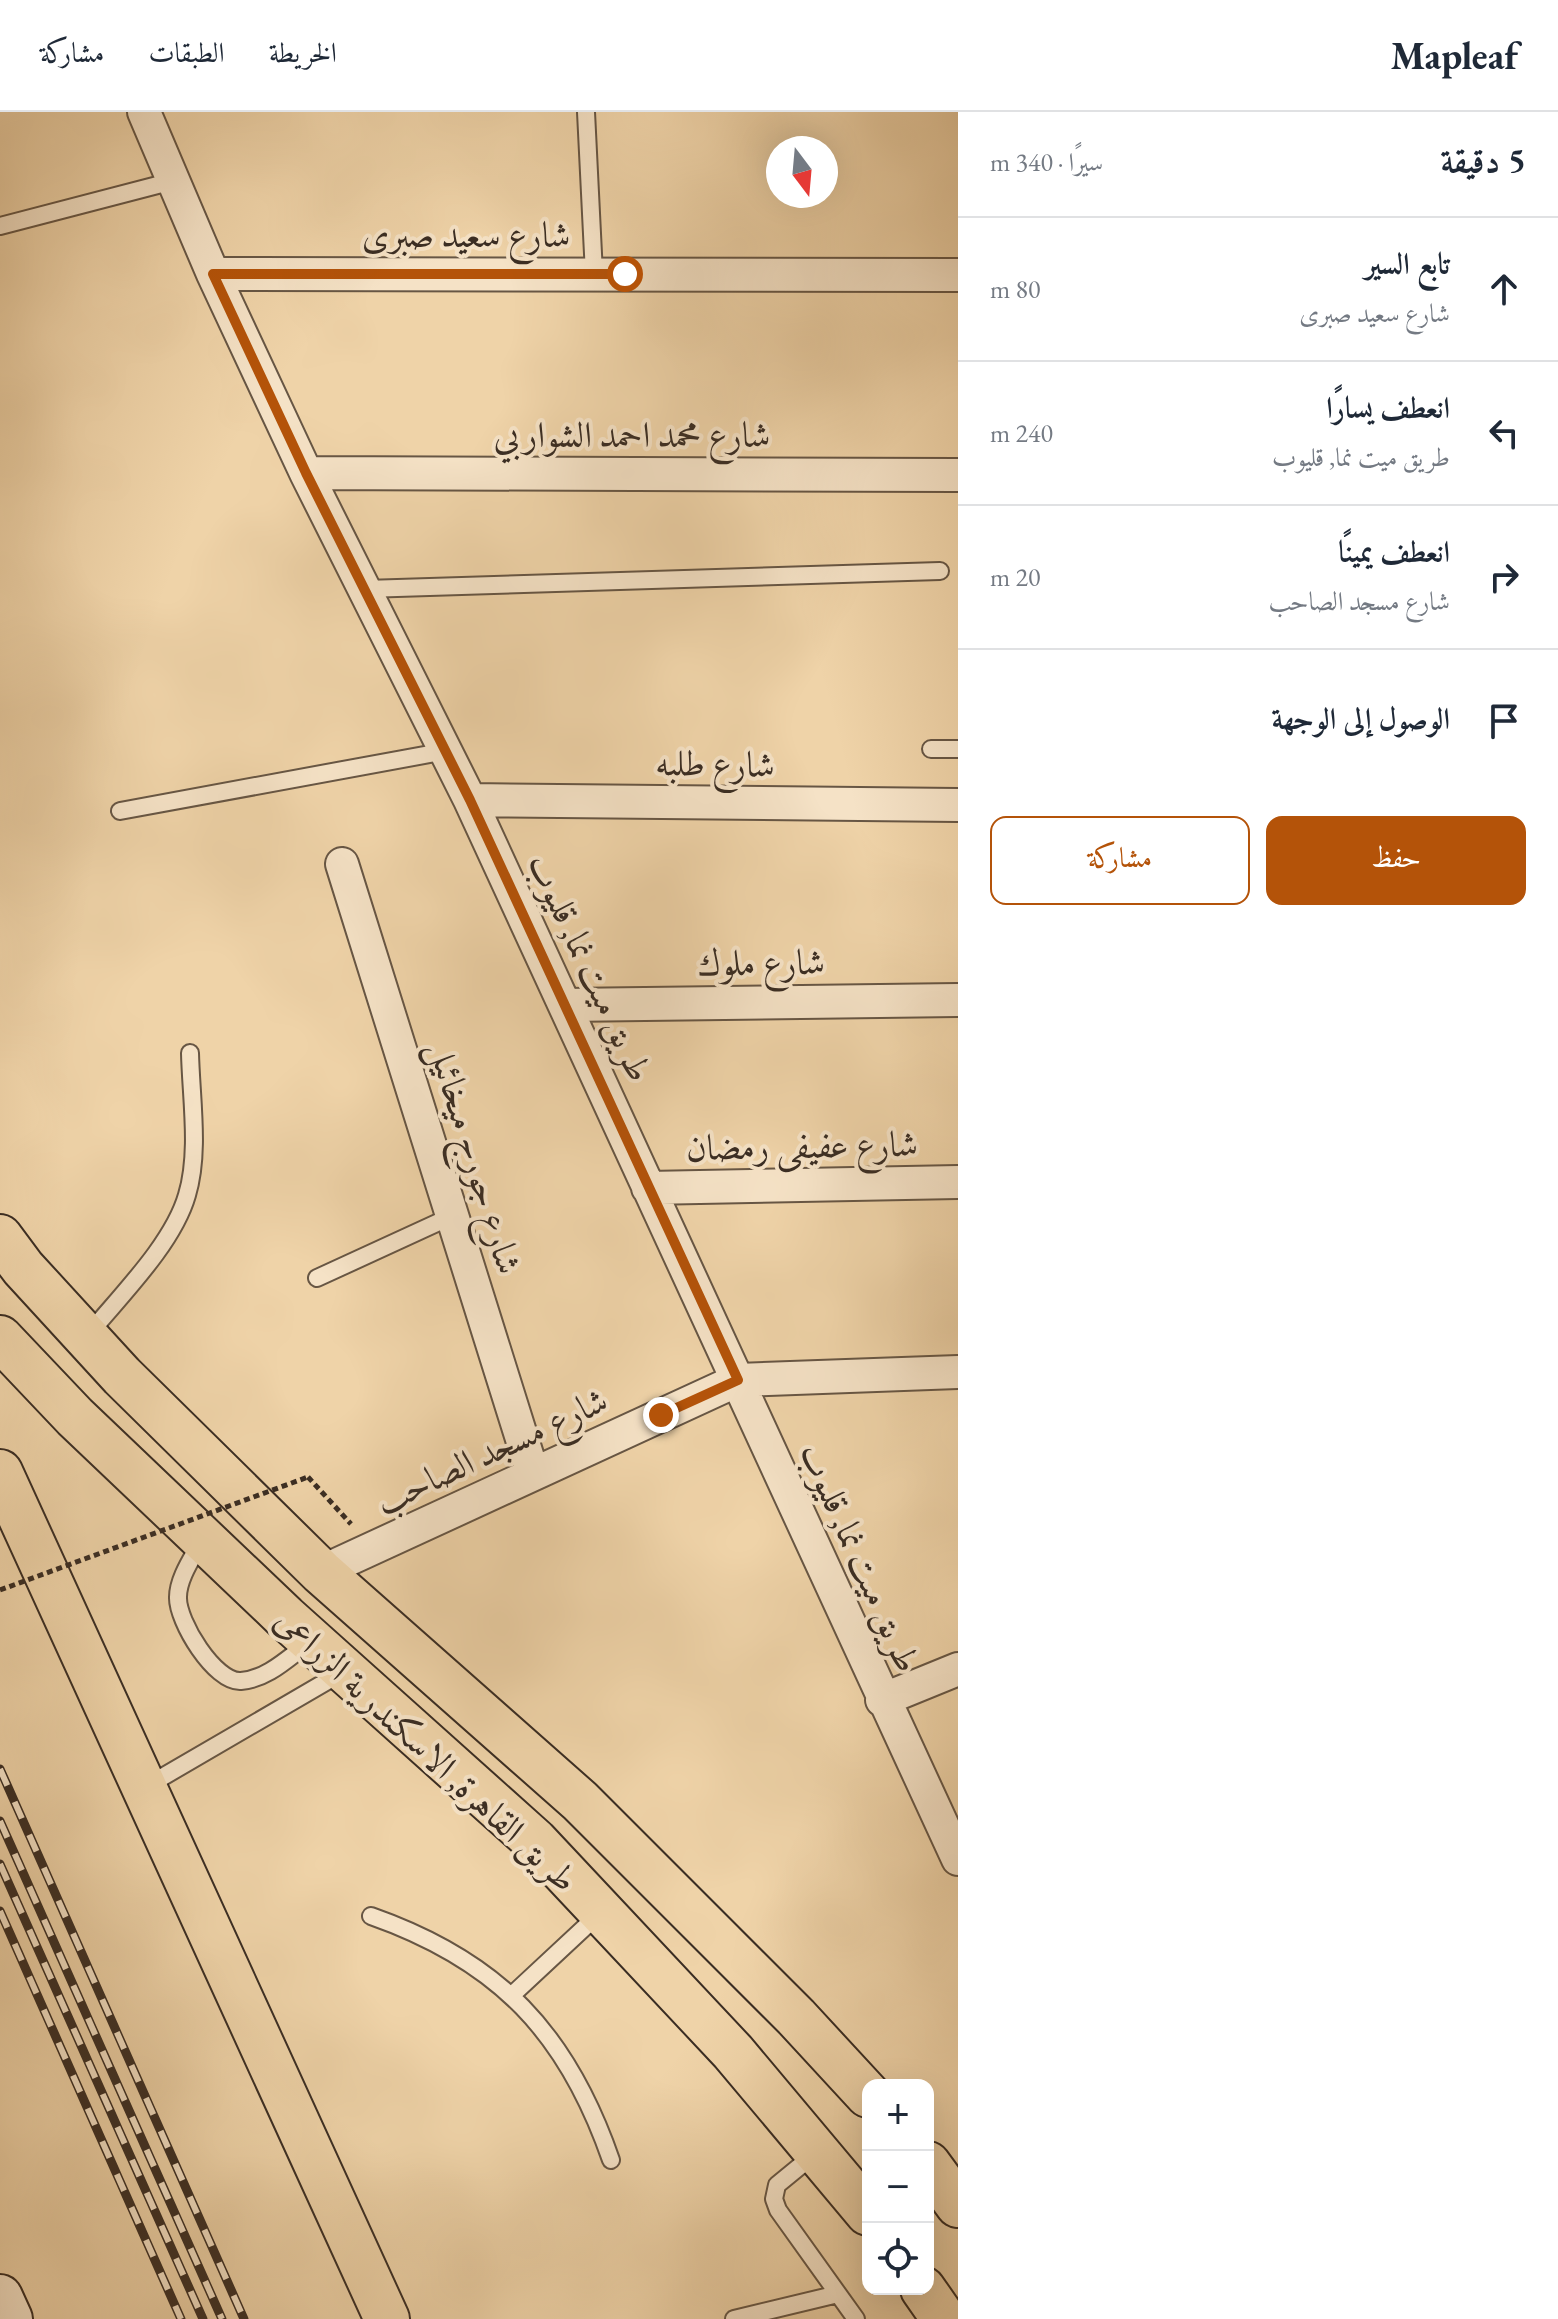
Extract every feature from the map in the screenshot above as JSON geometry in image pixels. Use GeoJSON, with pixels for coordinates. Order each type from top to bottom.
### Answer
{"type":"FeatureCollection","features":[{"type":"Feature","properties":{"kind":"highway","name":"طريق القاهرة, الاسكندرية الزراعى"},"geometry":{"type":"LineString","coordinates":[[0,1237],[87,1337],[321,1572],[580,1801],[796,2017],[862,2088]]}},
{"type":"Feature","properties":{"kind":"highway","name":"طريق القاهرة, الاسكندرية الزراعى"},"geometry":{"type":"LineString","coordinates":[[0,1338],[75,1417],[202,1539],[535,1841],[599,1914],[733,2052],[862,2206]]}},
{"type":"Feature","properties":{"kind":"highway"},"geometry":{"type":"LineString","coordinates":[[0,1472],[387,2319]]}},
{"type":"Feature","properties":{"kind":"highway"},"geometry":{"type":"LineString","coordinates":[[934,2172],[958,2205]]}},
{"type":"Feature","properties":{"kind":"highway"},"geometry":{"type":"LineString","coordinates":[[927,2295],[944,2319]]}},
{"type":"Feature","properties":{"kind":"main road"},"geometry":{"type":"LineString","coordinates":[[0,2297],[10,2319]]}},
{"type":"Feature","properties":{"kind":"street","name":"طريق ميت نما, قليوب"},"geometry":{"type":"LineString","coordinates":[[144,112],[213,274],[306,473],[470,800],[882,1700],[958,1859]]}},
{"type":"Feature","properties":{"kind":"street","name":"شارع سعيد صبرى"},"geometry":{"type":"LineString","coordinates":[[213,274],[958,275]]}},
{"type":"Feature","properties":{"kind":"street","name":"شارع محمد احمد الشواربي"},"geometry":{"type":"LineString","coordinates":[[306,473],[958,475]]}},
{"type":"Feature","properties":{"kind":"street","name":"شارع طلبه"},"geometry":{"type":"LineString","coordinates":[[470,800],[958,805]]}},
{"type":"Feature","properties":{"kind":"street","name":"شارع جورج ميخائيل"},"geometry":{"type":"LineString","coordinates":[[342,864],[533,1474]]}},
{"type":"Feature","properties":{"kind":"street","name":"شارع ملوك"},"geometry":{"type":"LineString","coordinates":[[565,1005],[958,1000]]}},
{"type":"Feature","properties":{"kind":"street","name":"شارع عفيفى رمضان"},"geometry":{"type":"LineString","coordinates":[[648,1188],[958,1182]]}},
{"type":"Feature","properties":{"kind":"street"},"geometry":{"type":"LineString","coordinates":[[738,1380],[958,1372]]}},
{"type":"Feature","properties":{"kind":"street","name":"شارع مسجد الصاحب"},"geometry":{"type":"LineString","coordinates":[[321,1572],[738,1380]]}},
{"type":"Feature","properties":{"kind":"street"},"geometry":{"type":"LineString","coordinates":[[882,1700],[958,1669]]}},
{"type":"Feature","properties":{"kind":"lane"},"geometry":{"type":"LineString","coordinates":[[586,112],[594,274]]}},
{"type":"Feature","properties":{"kind":"lane"},"geometry":{"type":"LineString","coordinates":[[0,226],[173,181]]}},
{"type":"Feature","properties":{"kind":"lane"},"geometry":{"type":"LineString","coordinates":[[365,589],[940,571]]}},
{"type":"Feature","properties":{"kind":"lane"},"geometry":{"type":"LineString","coordinates":[[931,749],[958,749]]}},
{"type":"Feature","properties":{"kind":"lane"},"geometry":{"type":"LineString","coordinates":[[120,811],[446,751]]}},
{"type":"Feature","properties":{"kind":"lane"},"geometry":{"type":"LineString","coordinates":[[87,1337],[150,1258],[179,1216],[187,1197],[192,1162],[190,1053]]}},
{"type":"Feature","properties":{"kind":"lane"},"geometry":{"type":"LineString","coordinates":[[317,1278],[452,1216]]}},
{"type":"Feature","properties":{"kind":"lane"},"geometry":{"type":"LineString","coordinates":[[202,1539],[179,1584],[178,1602],[184,1625],[218,1673],[230,1681],[253,1679],[266,1674],[311,1641]]}},
{"type":"Feature","properties":{"kind":"lane"},"geometry":{"type":"LineString","coordinates":[[144,1788],[346,1670]]}},
{"type":"Feature","properties":{"kind":"lane"},"geometry":{"type":"LineString","coordinates":[[511,1996],[599,1914]]}},
{"type":"Feature","properties":{"kind":"lane"},"geometry":{"type":"LineString","coordinates":[[371,1916],[446,1948],[511,1996],[545,2032],[573,2071],[595,2114],[611,2160]]}},
{"type":"Feature","properties":{"kind":"lane"},"geometry":{"type":"LineString","coordinates":[[817,2152],[777,2185],[774,2199],[778,2210],[856,2319]]}},
{"type":"Feature","properties":{"kind":"lane"},"geometry":{"type":"LineString","coordinates":[[734,2319],[838,2294]]}},
{"type":"Feature","properties":{"kind":"path"},"geometry":{"type":"LineString","coordinates":[[0,1590],[308,1477],[345,1518]]}},
{"type":"Feature","properties":{"kind":"railway"},"geometry":{"type":"LineString","coordinates":[[0,1769],[244,2319]]}},
{"type":"Feature","properties":{"kind":"railway"},"geometry":{"type":"LineString","coordinates":[[0,1821],[222,2319]]}},
{"type":"Feature","properties":{"kind":"railway"},"geometry":{"type":"LineString","coordinates":[[0,1864],[203,2319]]}},
{"type":"Feature","properties":{"kind":"railway"},"geometry":{"type":"LineString","coordinates":[[0,1911],[181,2319]]}},
{"type":"Feature","properties":{"kind":"route"},"geometry":{"type":"LineString","coordinates":[[625,274],[213,274],[306,473],[470,800],[738,1380],[661,1415]]}}]}
